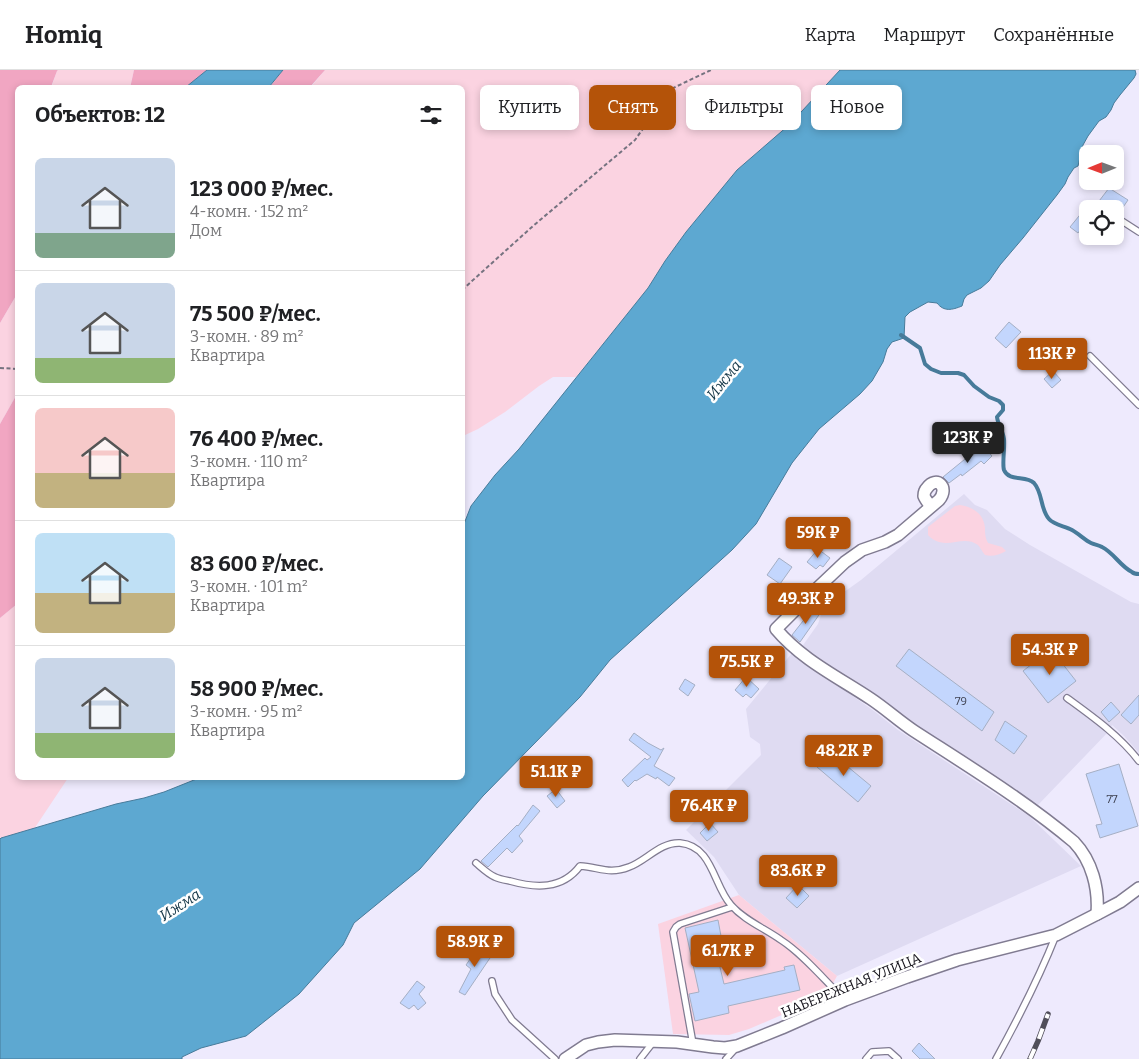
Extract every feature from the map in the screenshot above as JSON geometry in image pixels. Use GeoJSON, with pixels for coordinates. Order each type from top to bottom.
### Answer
{"type":"FeatureCollection","features":[{"type":"Feature","properties":{"kind":"street"},"geometry":{"type":"LineString","coordinates":[[931,507],[892,540],[862,550],[850,558],[776,629],[793,647],[808,659],[989,779],[1074,842],[1082,850],[1091,869],[1097,892],[1097,914]]}},
{"type":"Feature","properties":{"kind":"street","name":"НАБЕРЕЖНАЯ УЛИЦА"},"geometry":{"type":"LineString","coordinates":[[566,1059],[586,1046],[615,1040],[654,1041],[725,1048],[738,1046],[845,1000],[957,960],[1056,935],[1120,902],[1139,888]]}},
{"type":"Feature","properties":{"kind":"lane"},"geometry":{"type":"LineString","coordinates":[[1124,221],[1139,232]]}},
{"type":"Feature","properties":{"kind":"lane"},"geometry":{"type":"LineString","coordinates":[[1090,356],[1139,405]]}},
{"type":"Feature","properties":{"kind":"lane"},"geometry":{"type":"LineString","coordinates":[[1067,698],[1110,730],[1139,762]]}},
{"type":"Feature","properties":{"kind":"lane"},"geometry":{"type":"LineString","coordinates":[[476,863],[495,877],[526,885],[545,886],[566,878],[580,866],[606,871],[620,870],[629,867],[664,846],[672,843],[685,844],[694,848],[708,861],[725,898],[732,907],[782,941],[845,1000]]}},
{"type":"Feature","properties":{"kind":"lane"},"geometry":{"type":"LineString","coordinates":[[693,1044],[673,932],[680,924],[732,907]]}},
{"type":"Feature","properties":{"kind":"lane"},"geometry":{"type":"LineString","coordinates":[[996,1059],[1031,992],[1056,935]]}},
{"type":"Feature","properties":{"kind":"lane"},"geometry":{"type":"LineString","coordinates":[[492,980],[495,994],[512,1020],[556,1059]]}},
{"type":"Feature","properties":{"kind":"lane"},"geometry":{"type":"LineString","coordinates":[[640,1059],[654,1041]]}},
{"type":"Feature","properties":{"kind":"lane"},"geometry":{"type":"LineString","coordinates":[[726,1059],[738,1046]]}},
{"type":"Feature","properties":{"kind":"lane"},"geometry":{"type":"LineString","coordinates":[[866,1059],[872,1052],[889,1051],[898,1059]]}},
{"type":"Feature","properties":{"kind":"path"},"geometry":{"type":"LineString","coordinates":[[465,287],[533,226],[635,140],[672,89],[711,70]]}},
{"type":"Feature","properties":{"kind":"path"},"geometry":{"type":"LineString","coordinates":[[0,368],[15,369]]}},
{"type":"Feature","properties":{"kind":"shaded area"},"geometry":{"type":"Polygon","coordinates":[[[0,70],[58,70],[52,85],[15,85],[15,297],[0,323],[0,70]]]}},
{"type":"Feature","properties":{"kind":"shaded area"},"geometry":{"type":"Polygon","coordinates":[[[134,70],[130,85],[52,85],[57,71],[134,70]]]}},
{"type":"Feature","properties":{"kind":"shaded area"},"geometry":{"type":"Polygon","coordinates":[[[134,70],[207,70],[188,85],[131,85],[134,70]]]}},
{"type":"Feature","properties":{"kind":"shaded area"},"geometry":{"type":"Polygon","coordinates":[[[283,70],[325,70],[312,85],[271,85],[283,70]]]}},
{"type":"Feature","properties":{"kind":"shaded area"},"geometry":{"type":"Polygon","coordinates":[[[325,70],[840,70],[826,85],[811,85],[811,102],[801,113],[801,85],[686,85],[686,130],[784,130],[711,201],[665,261],[648,288],[576,377],[553,377],[505,412],[465,435],[465,85],[312,85],[325,70]]]}},
{"type":"Feature","properties":{"kind":"shaded area"},"geometry":{"type":"Polygon","coordinates":[[[15,297],[15,398],[0,424],[0,323],[15,297]]]}},
{"type":"Feature","properties":{"kind":"shaded area"},"geometry":{"type":"Polygon","coordinates":[[[15,398],[15,606],[0,618],[0,424],[15,398]]]}},
{"type":"Feature","properties":{"kind":"shaded area"},"geometry":{"type":"Polygon","coordinates":[[[964,494],[975,505],[987,510],[1005,529],[1030,545],[1131,602],[1139,604],[1139,753],[1112,725],[1110,730],[1038,805],[819,662],[801,648],[818,624],[821,615],[815,611],[828,591],[837,597],[861,580],[964,494]]]}},
{"type":"Feature","properties":{"kind":"shaded area"},"geometry":{"type":"Polygon","coordinates":[[[955,506],[969,507],[980,515],[984,523],[988,543],[1002,547],[1006,551],[1001,554],[988,556],[985,555],[978,545],[972,542],[947,543],[934,540],[928,535],[928,527],[955,506]]]}},
{"type":"Feature","properties":{"kind":"shaded area"},"geometry":{"type":"Polygon","coordinates":[[[15,606],[15,780],[67,780],[34,829],[0,839],[0,618],[15,606]]]}},
{"type":"Feature","properties":{"kind":"shaded area"},"geometry":{"type":"Polygon","coordinates":[[[792,653],[898,730],[1029,816],[1081,866],[837,976],[739,895],[714,857],[686,830],[761,755],[760,744],[750,737],[746,709],[792,653]]]}},
{"type":"Feature","properties":{"kind":"shaded area"},"geometry":{"type":"Polygon","coordinates":[[[739,895],[837,976],[826,996],[749,1029],[729,1035],[673,1034],[658,924],[739,895]]]}},
{"type":"Feature","properties":{"kind":"water"},"geometry":{"type":"Polygon","coordinates":[[[207,70],[283,70],[271,85],[188,85],[207,70]]]}},
{"type":"Feature","properties":{"kind":"water","name":"Ижма"},"geometry":{"type":"Polygon","coordinates":[[[840,70],[1135,70],[1136,74],[1106,117],[1099,121],[1083,145],[1079,145],[1078,166],[1074,168],[1057,195],[989,281],[981,288],[967,295],[962,306],[948,309],[942,308],[937,303],[928,302],[905,317],[904,338],[892,342],[872,381],[860,394],[819,429],[792,463],[756,524],[732,550],[610,660],[580,697],[483,796],[420,869],[354,923],[343,945],[299,994],[246,1036],[201,1048],[182,1057],[182,1059],[0,1059],[1,838],[164,792],[194,780],[465,780],[465,521],[471,506],[648,288],[686,232],[737,170],[783,130],[801,130],[801,112],[811,101],[811,130],[902,130],[902,85],[826,85],[840,70]]]}},
{"type":"Feature","properties":{"kind":"building"},"geometry":{"type":"Polygon","coordinates":[[[1107,190],[1112,190],[1128,200],[1124,206],[1124,200],[1100,200],[1107,190]]]}},
{"type":"Feature","properties":{"kind":"building"},"geometry":{"type":"Polygon","coordinates":[[[1079,216],[1078,233],[1070,227],[1079,216]]]}},
{"type":"Feature","properties":{"kind":"building"},"geometry":{"type":"Polygon","coordinates":[[[1009,322],[1021,332],[1006,348],[995,338],[1009,322]]]}},
{"type":"Feature","properties":{"kind":"building"},"geometry":{"type":"Polygon","coordinates":[[[1053,371],[1061,380],[1052,388],[1044,379],[1053,371]]]}},
{"type":"Feature","properties":{"kind":"building"},"geometry":{"type":"Polygon","coordinates":[[[983,446],[992,456],[984,464],[981,461],[962,476],[961,474],[949,483],[943,477],[970,455],[971,457],[983,446]]]}},
{"type":"Feature","properties":{"kind":"building"},"geometry":{"type":"Polygon","coordinates":[[[812,526],[819,533],[808,544],[801,537],[812,526]]]}},
{"type":"Feature","properties":{"kind":"building"},"geometry":{"type":"Polygon","coordinates":[[[818,549],[830,558],[823,567],[820,565],[816,569],[807,562],[818,549]]]}},
{"type":"Feature","properties":{"kind":"building"},"geometry":{"type":"Polygon","coordinates":[[[779,558],[792,567],[780,584],[767,575],[779,558]]]}},
{"type":"Feature","properties":{"kind":"building"},"geometry":{"type":"Polygon","coordinates":[[[814,607],[821,612],[800,642],[792,635],[814,607]]]}},
{"type":"Feature","properties":{"kind":"building"},"geometry":{"type":"Polygon","coordinates":[[[909,649],[994,712],[982,731],[896,666],[909,649]]]}},
{"type":"Feature","properties":{"kind":"building"},"geometry":{"type":"Polygon","coordinates":[[[1051,649],[1076,681],[1048,703],[1023,671],[1051,649]]]}},
{"type":"Feature","properties":{"kind":"building"},"geometry":{"type":"Polygon","coordinates":[[[746,677],[759,689],[751,698],[746,694],[743,697],[735,690],[746,677]]]}},
{"type":"Feature","properties":{"kind":"building"},"geometry":{"type":"Polygon","coordinates":[[[685,679],[695,685],[688,696],[679,689],[685,679]]]}},
{"type":"Feature","properties":{"kind":"building"},"geometry":{"type":"Polygon","coordinates":[[[1139,695],[1139,715],[1131,724],[1121,715],[1139,695]]]}},
{"type":"Feature","properties":{"kind":"building"},"geometry":{"type":"Polygon","coordinates":[[[1111,702],[1120,712],[1109,722],[1101,712],[1111,702]]]}},
{"type":"Feature","properties":{"kind":"building"},"geometry":{"type":"Polygon","coordinates":[[[1005,721],[1027,736],[1014,754],[995,740],[1005,721]]]}},
{"type":"Feature","properties":{"kind":"building"},"geometry":{"type":"Polygon","coordinates":[[[634,733],[661,750],[664,748],[654,766],[675,778],[669,786],[657,777],[656,779],[647,774],[635,780],[628,787],[622,780],[645,758],[647,760],[651,757],[629,740],[634,733]]]}},
{"type":"Feature","properties":{"kind":"building"},"geometry":{"type":"Polygon","coordinates":[[[830,752],[871,786],[858,802],[817,767],[830,752]]]}},
{"type":"Feature","properties":{"kind":"building"},"geometry":{"type":"Polygon","coordinates":[[[1119,764],[1138,826],[1100,838],[1096,825],[1102,824],[1086,774],[1119,764]]]}},
{"type":"Feature","properties":{"kind":"building"},"geometry":{"type":"Polygon","coordinates":[[[556,789],[565,801],[557,808],[547,796],[556,789]]]}},
{"type":"Feature","properties":{"kind":"building"},"geometry":{"type":"Polygon","coordinates":[[[533,805],[540,811],[519,836],[523,841],[512,853],[507,848],[488,867],[481,861],[518,826],[533,805]]]}},
{"type":"Feature","properties":{"kind":"building"},"geometry":{"type":"Polygon","coordinates":[[[710,823],[718,832],[707,841],[700,833],[710,823]]]}},
{"type":"Feature","properties":{"kind":"building"},"geometry":{"type":"Polygon","coordinates":[[[798,885],[809,896],[797,908],[786,898],[798,885]]]}},
{"type":"Feature","properties":{"kind":"building"},"geometry":{"type":"Polygon","coordinates":[[[718,920],[721,936],[713,938],[724,984],[785,970],[784,967],[794,965],[800,990],[728,1006],[729,1013],[695,1021],[689,994],[699,992],[685,928],[718,920]]]}},
{"type":"Feature","properties":{"kind":"building"},"geometry":{"type":"Polygon","coordinates":[[[479,946],[492,955],[465,995],[459,992],[471,969],[466,965],[479,946]]]}},
{"type":"Feature","properties":{"kind":"building"},"geometry":{"type":"Polygon","coordinates":[[[417,981],[425,987],[419,994],[426,1003],[418,1010],[414,1005],[409,1009],[400,1003],[417,981]]]}},
{"type":"Feature","properties":{"kind":"building"},"geometry":{"type":"Polygon","coordinates":[[[919,1043],[935,1059],[920,1059],[912,1051],[919,1043]]]}},
{"type":"Feature","properties":{"kind":"waterway"},"geometry":{"type":"LineString","coordinates":[[901,335],[920,348],[925,364],[931,369],[941,373],[964,375],[974,386],[1003,405],[1003,410],[997,417],[1004,439],[1004,470],[1010,476],[1027,479],[1034,483],[1039,491],[1044,511],[1049,519],[1072,530],[1091,543],[1101,546],[1128,569],[1139,574]]}},
{"type":"Feature","properties":{"kind":"railway"},"geometry":{"type":"LineString","coordinates":[[1030,1059],[1048,1014]]}}]}
